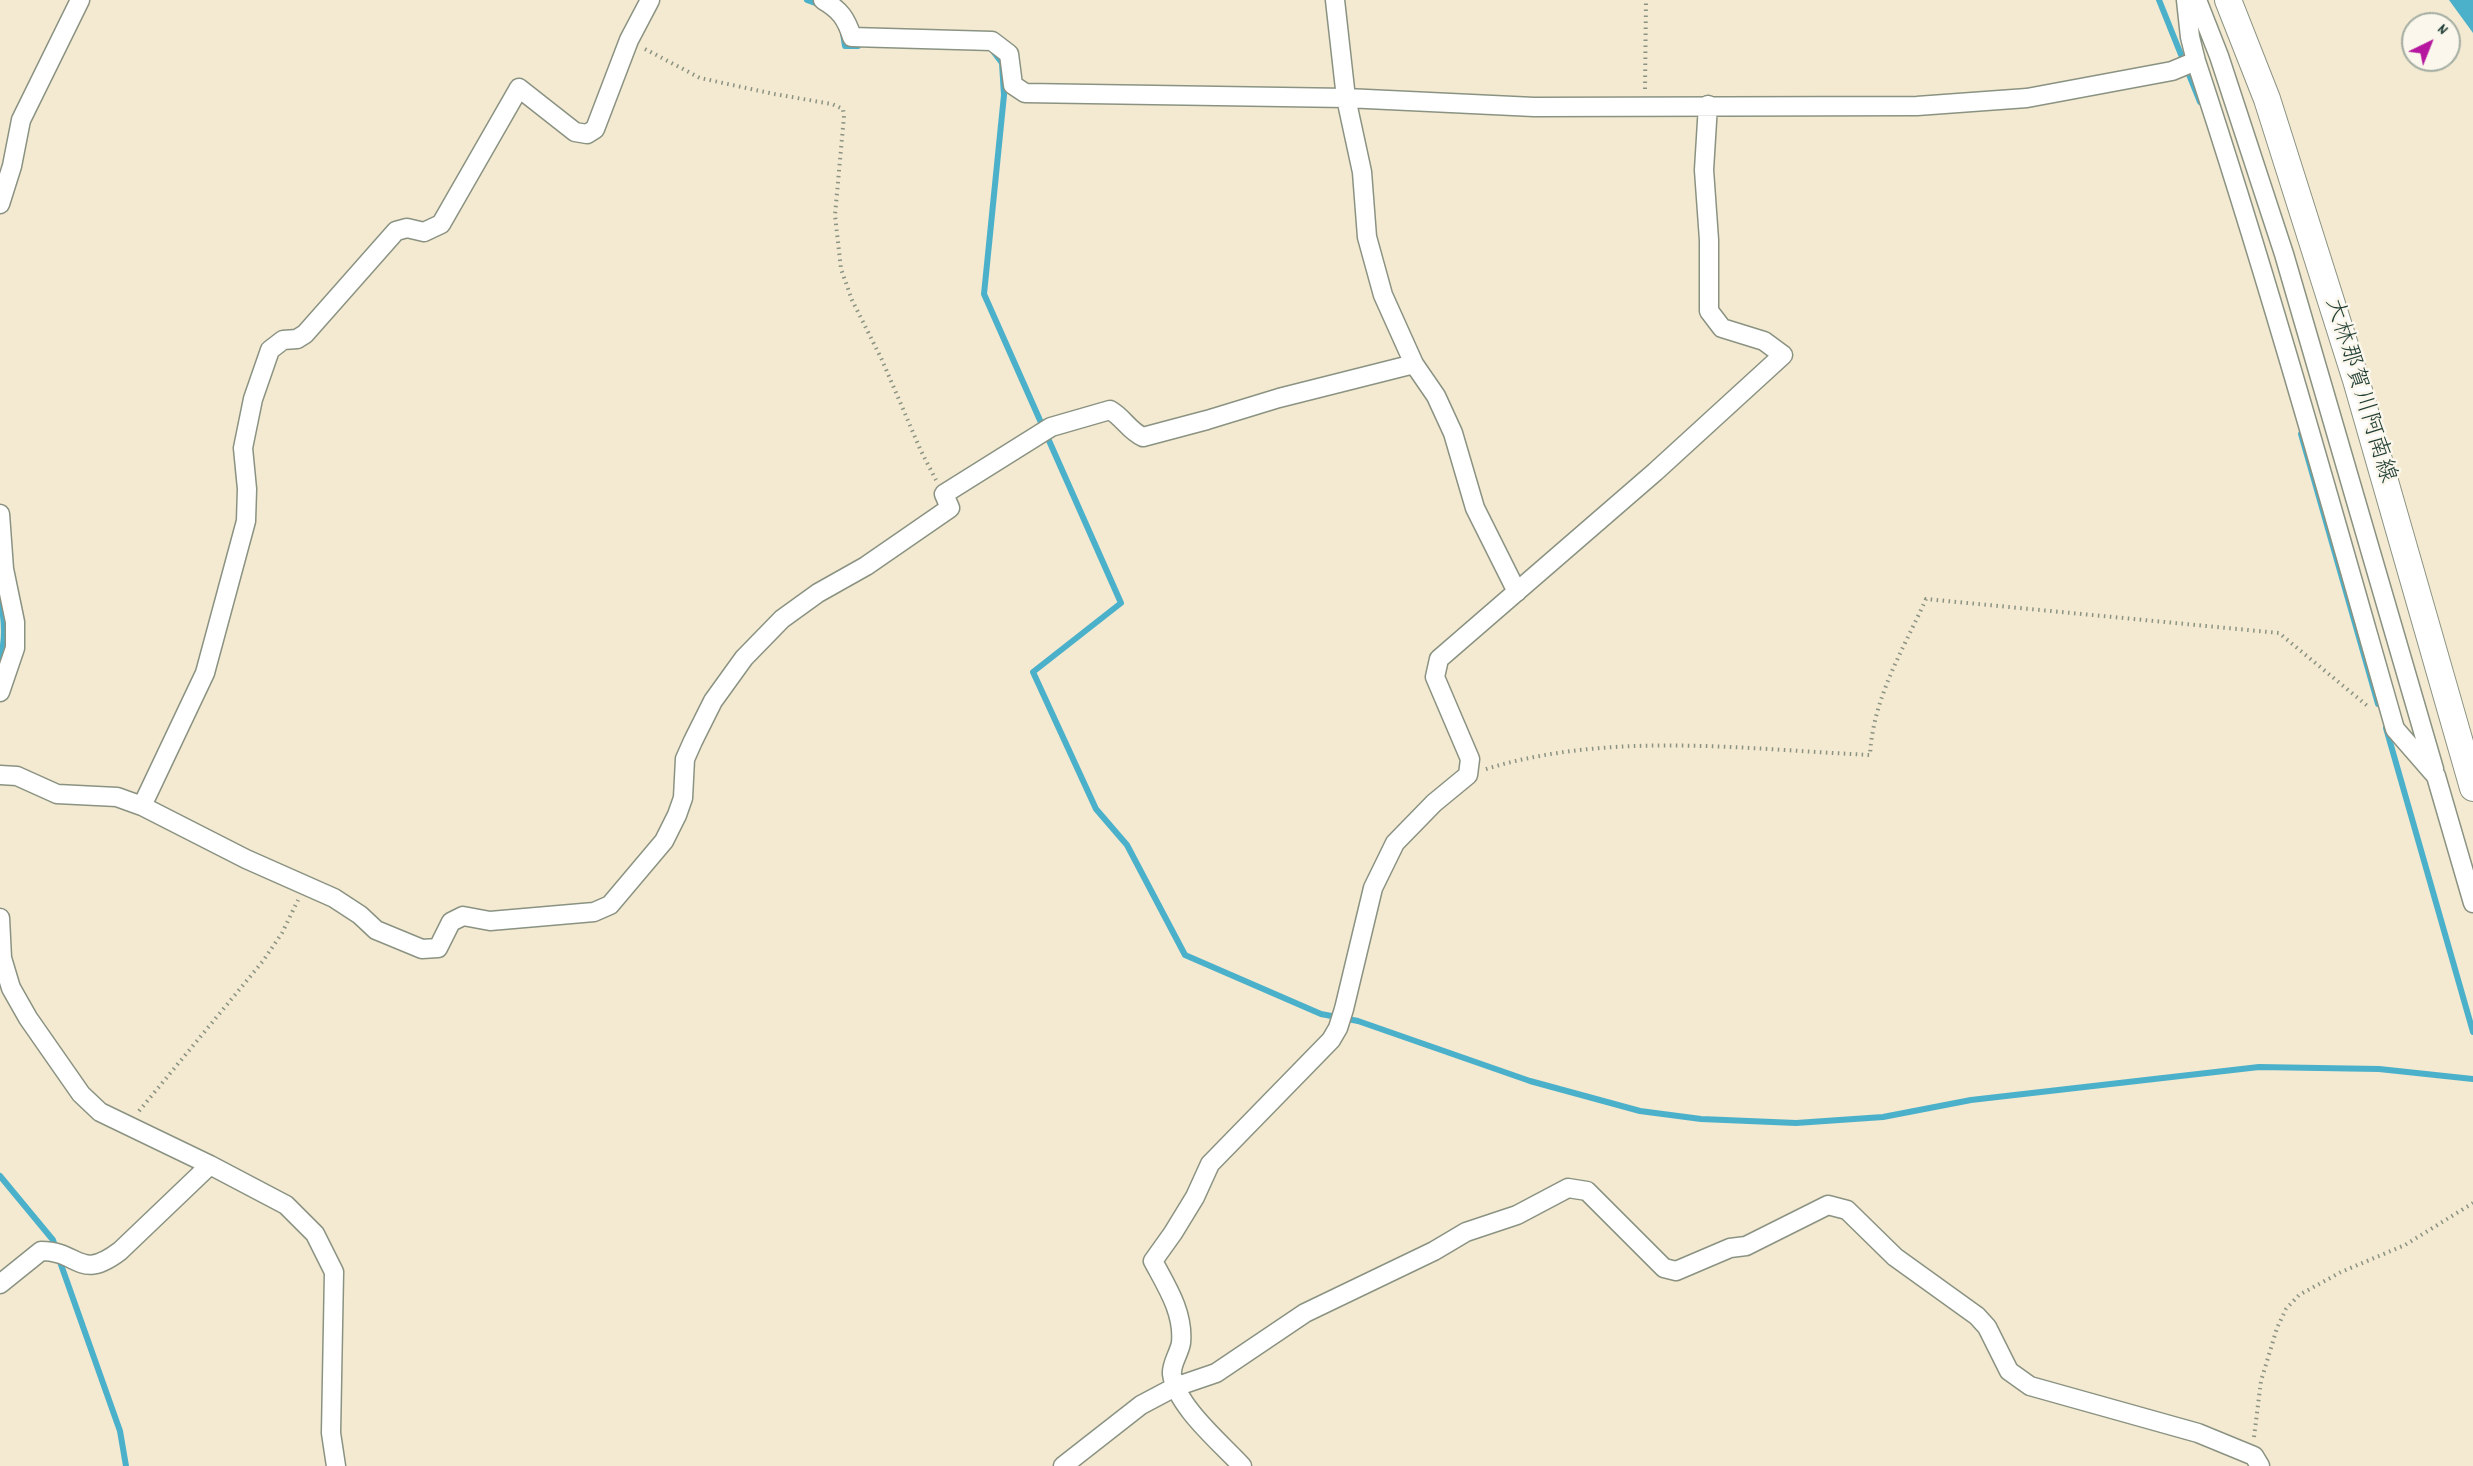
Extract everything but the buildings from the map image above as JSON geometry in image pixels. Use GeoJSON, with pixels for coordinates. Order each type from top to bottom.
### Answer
{"type":"FeatureCollection","features":[{"type":"Feature","properties":{"kind":"main road","name":"大林那賀川阿南線"},"geometry":{"type":"LineString","coordinates":[[2228,0],[2267,99],[2356,380],[2473,788]]}},
{"type":"Feature","properties":{"kind":"street"},"geometry":{"type":"LineString","coordinates":[[0,204],[12,166],[21,120],[80,0]]}},
{"type":"Feature","properties":{"kind":"street"},"geometry":{"type":"LineString","coordinates":[[142,806],[205,673],[246,521],[247,489],[243,448],[254,399],[270,350],[284,340],[297,339],[305,334],[396,231],[406,228],[424,232],[441,224],[519,88],[575,132],[587,134],[595,129],[629,40],[650,0]]}},
{"type":"Feature","properties":{"kind":"street"},"geometry":{"type":"LineString","coordinates":[[823,0],[838,9],[845,18],[852,37],[992,41],[1009,54],[1013,85],[1025,93],[1346,98],[1534,107],[1917,106],[2027,98],[2172,71],[2196,61]]}},
{"type":"Feature","properties":{"kind":"street"},"geometry":{"type":"LineString","coordinates":[[1335,0],[1346,98],[1362,172],[1367,237],[1383,295],[1414,364],[1436,396],[1453,433],[1474,508],[1517,592]]}},
{"type":"Feature","properties":{"kind":"street"},"geometry":{"type":"LineString","coordinates":[[2186,0],[2190,37],[2196,61],[2249,221],[2290,358],[2395,729],[2436,776]]}},
{"type":"Feature","properties":{"kind":"street"},"geometry":{"type":"LineString","coordinates":[[2197,0],[2219,56],[2284,254],[2473,903]]}},
{"type":"Feature","properties":{"kind":"street"},"geometry":{"type":"LineString","coordinates":[[1242,1466],[1184,1402],[1175,1387],[1171,1372],[1181,1344],[1180,1313],[1153,1261],[1195,1197],[1210,1164],[1331,1040],[1338,1028],[1344,1009],[1373,888],[1395,843],[1434,803],[1468,775],[1470,759],[1435,677],[1439,659],[1655,472],[1783,355],[1764,341],[1722,328],[1709,311],[1704,170],[1708,105]]}},
{"type":"Feature","properties":{"kind":"street"},"geometry":{"type":"LineString","coordinates":[[0,774],[17,776],[57,794],[117,797],[142,806],[246,859],[334,898],[360,915],[376,930],[422,949],[438,948],[450,922],[463,916],[490,921],[594,912],[610,905],[664,841],[683,798],[685,759],[713,701],[744,658],[782,619],[818,593],[866,566],[950,508],[944,494],[1039,433],[1082,417],[1110,410],[1122,416],[1134,433],[1143,436],[1207,420],[1279,398],[1414,364]]}},
{"type":"Feature","properties":{"kind":"street"},"geometry":{"type":"LineString","coordinates":[[0,514],[4,569],[15,622],[15,648],[0,692]]}},
{"type":"Feature","properties":{"kind":"street"},"geometry":{"type":"LineString","coordinates":[[0,918],[2,958],[11,988],[28,1018],[81,1094],[100,1112],[286,1205],[315,1234],[334,1272],[331,1433],[336,1466]]}},
{"type":"Feature","properties":{"kind":"street"},"geometry":{"type":"LineString","coordinates":[[0,1284],[41,1251],[49,1251],[92,1266],[105,1263],[210,1165]]}},
{"type":"Feature","properties":{"kind":"street"},"geometry":{"type":"LineString","coordinates":[[1063,1466],[1141,1405],[1175,1387],[1216,1373],[1305,1313],[1434,1251],[1466,1232],[1517,1215],[1568,1188],[1587,1191],[1664,1268],[1676,1271],[1730,1248],[1746,1246],[1828,1205],[1846,1210],[1895,1257],[1977,1316],[1987,1327],[2010,1371],[2030,1386],[2198,1433],[2257,1461]]}},
{"type":"Feature","properties":{"kind":"path"},"geometry":{"type":"LineString","coordinates":[[1645,106],[1646,0]]}},
{"type":"Feature","properties":{"kind":"path"},"geometry":{"type":"LineString","coordinates":[[629,40],[700,78],[832,104],[843,109],[835,214],[841,269],[852,300],[882,360],[921,451],[944,494]]}},
{"type":"Feature","properties":{"kind":"path"},"geometry":{"type":"LineString","coordinates":[[1468,775],[1522,758],[1579,749],[1621,746],[1728,747],[1870,755],[1871,735],[1889,674],[1903,651],[1926,599],[2279,633],[2395,729]]}},
{"type":"Feature","properties":{"kind":"path"},"geometry":{"type":"LineString","coordinates":[[127,1126],[263,961],[290,918],[303,885]]}},
{"type":"Feature","properties":{"kind":"path"},"geometry":{"type":"LineString","coordinates":[[2257,1461],[2254,1425],[2261,1381],[2286,1309],[2299,1295],[2341,1272],[2405,1245],[2473,1203]]}},
{"type":"Feature","properties":{"kind":"water"},"geometry":{"type":"Polygon","coordinates":[[[2449,0],[2473,0],[2473,33],[2461,16],[2461,12],[2458,12],[2449,0]]]}},
{"type":"Feature","properties":{"kind":"waterway"},"geometry":{"type":"LineString","coordinates":[[807,0],[821,5]]}},
{"type":"Feature","properties":{"kind":"waterway"},"geometry":{"type":"LineString","coordinates":[[2159,0],[2200,102]]}},
{"type":"Feature","properties":{"kind":"waterway"},"geometry":{"type":"LineString","coordinates":[[843,33],[845,46],[858,46]]}},
{"type":"Feature","properties":{"kind":"waterway"},"geometry":{"type":"LineString","coordinates":[[993,51],[1002,63],[1004,95],[984,294],[1121,603],[1033,672],[1096,809],[1127,845],[1185,955],[1321,1014],[1358,1021],[1530,1081],[1640,1111],[1701,1119],[1796,1123],[1883,1117],[1971,1100],[2259,1067],[2379,1069],[2473,1079]]}},
{"type":"Feature","properties":{"kind":"waterway"},"geometry":{"type":"LineString","coordinates":[[2301,434],[2378,704]]}},
{"type":"Feature","properties":{"kind":"waterway"},"geometry":{"type":"LineString","coordinates":[[0,599],[4,630],[0,660]]}},
{"type":"Feature","properties":{"kind":"waterway"},"geometry":{"type":"LineString","coordinates":[[2386,728],[2473,1032]]}},
{"type":"Feature","properties":{"kind":"waterway"},"geometry":{"type":"LineString","coordinates":[[0,1176],[53,1240],[56,1249]]}},
{"type":"Feature","properties":{"kind":"waterway"},"geometry":{"type":"LineString","coordinates":[[59,1259],[120,1431],[126,1466]]}}]}
